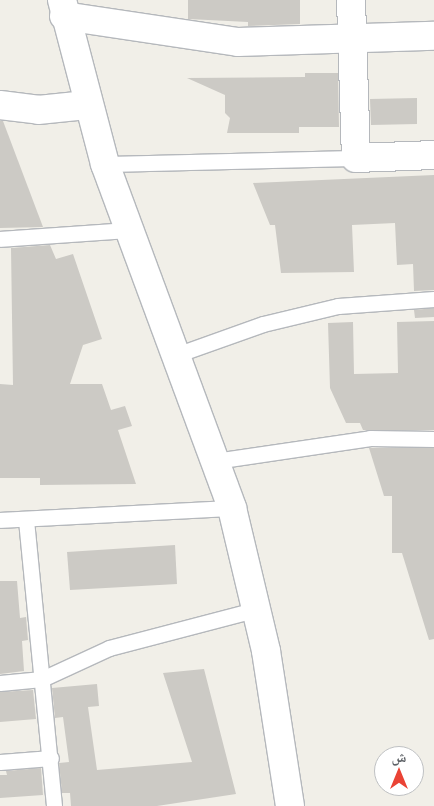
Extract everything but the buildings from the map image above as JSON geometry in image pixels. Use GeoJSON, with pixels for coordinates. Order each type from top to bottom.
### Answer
{"type":"FeatureCollection","features":[{"type":"Feature","properties":{"kind":"street"},"geometry":{"type":"LineString","coordinates":[[351,0],[356,158],[434,155]]}},
{"type":"Feature","properties":{"kind":"street"},"geometry":{"type":"LineString","coordinates":[[290,806],[258,609],[232,508],[104,164],[63,8],[238,42],[351,37],[434,36]]}},
{"type":"Feature","properties":{"kind":"street"},"geometry":{"type":"LineString","coordinates":[[0,105],[38,110],[87,105]]}},
{"type":"Feature","properties":{"kind":"lane"},"geometry":{"type":"LineString","coordinates":[[104,164],[356,158]]}},
{"type":"Feature","properties":{"kind":"lane"},"geometry":{"type":"LineString","coordinates":[[0,239],[128,230]]}},
{"type":"Feature","properties":{"kind":"lane"},"geometry":{"type":"LineString","coordinates":[[176,355],[263,324],[338,306],[434,299]]}},
{"type":"Feature","properties":{"kind":"lane"},"geometry":{"type":"LineString","coordinates":[[215,460],[370,438],[434,439]]}},
{"type":"Feature","properties":{"kind":"lane"},"geometry":{"type":"LineString","coordinates":[[0,520],[232,508]]}},
{"type":"Feature","properties":{"kind":"lane"},"geometry":{"type":"LineString","coordinates":[[26,520],[51,758],[54,806]]}},
{"type":"Feature","properties":{"kind":"lane"},"geometry":{"type":"LineString","coordinates":[[0,683],[42,679],[109,648],[258,609]]}},
{"type":"Feature","properties":{"kind":"lane"},"geometry":{"type":"LineString","coordinates":[[0,762],[51,758]]}}]}
